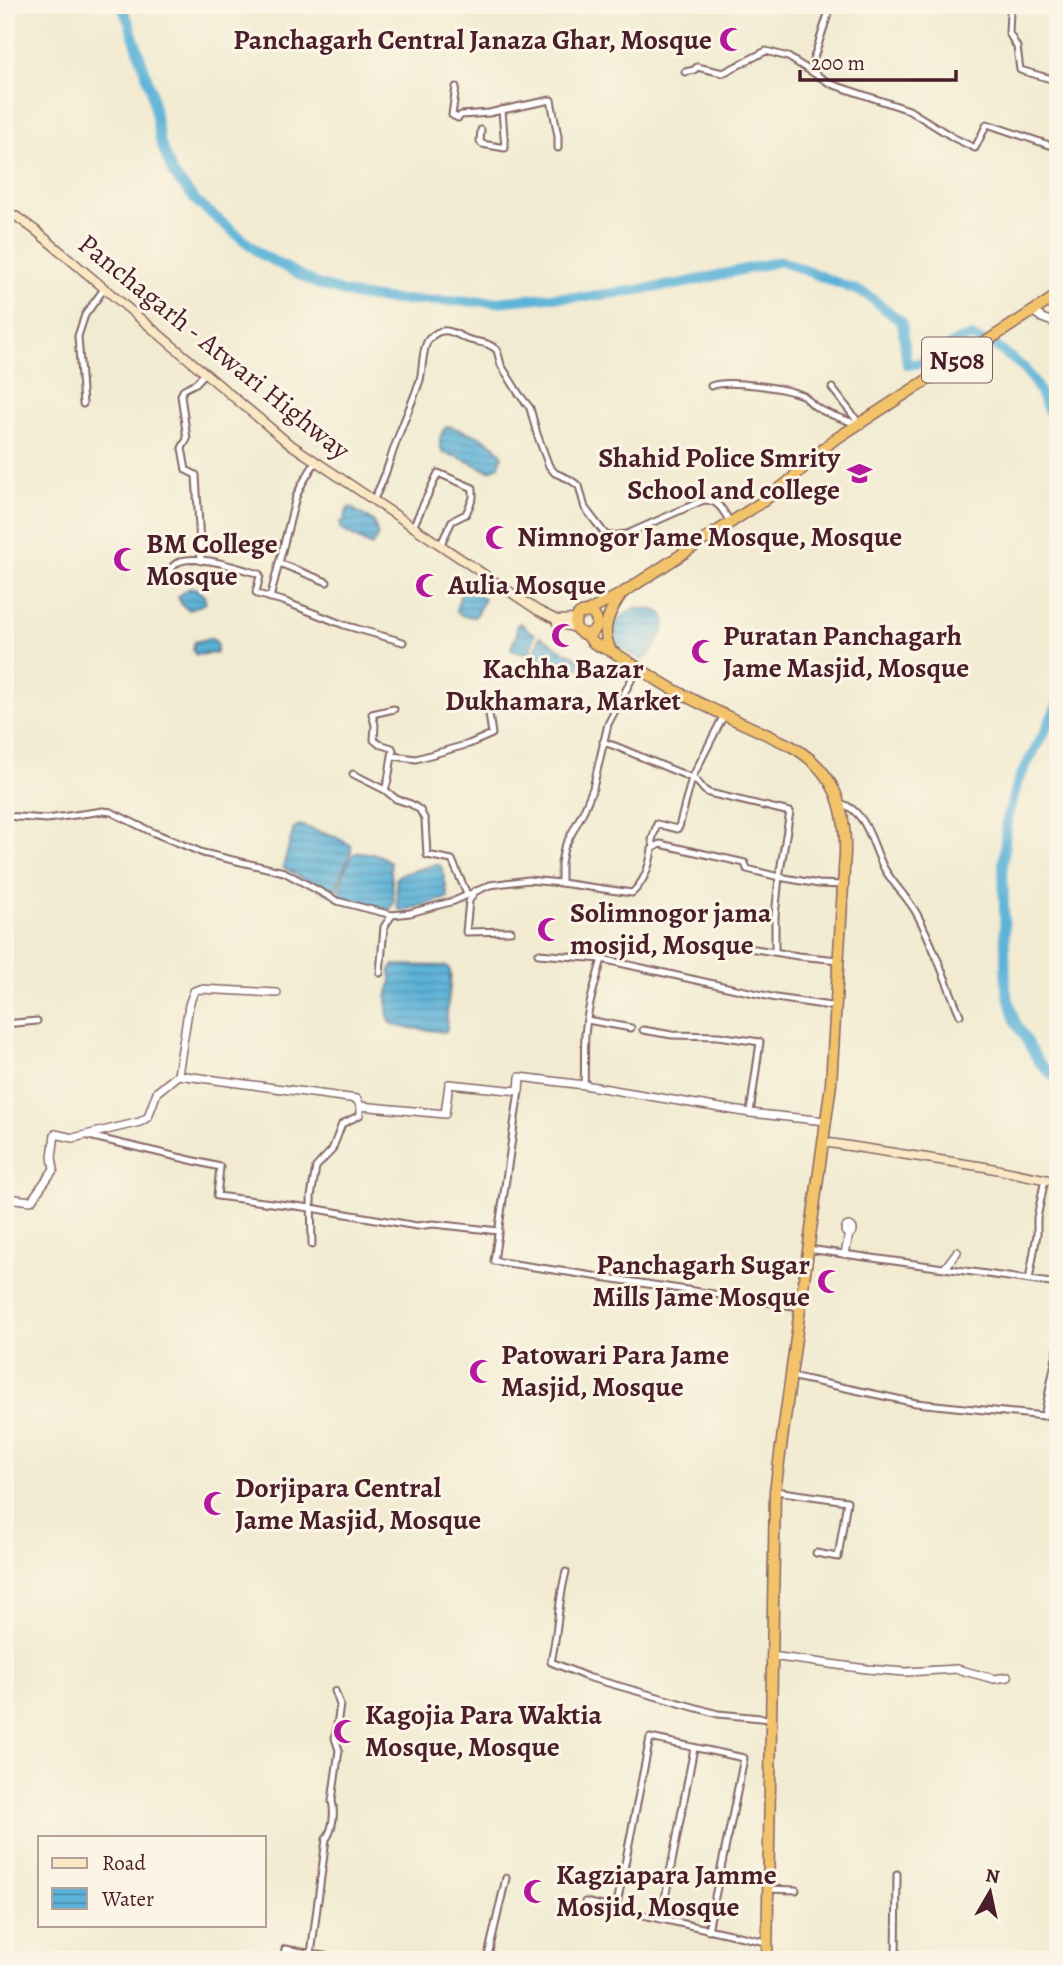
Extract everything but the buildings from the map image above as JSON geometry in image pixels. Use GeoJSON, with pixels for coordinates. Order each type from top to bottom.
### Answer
{"type":"FeatureCollection","features":[{"type":"Feature","properties":{"kind":"highway","name":"N508"},"geometry":{"type":"LineString","coordinates":[[600,607],[777,491],[818,452],[858,424],[1056,296]]}},
{"type":"Feature","properties":{"kind":"highway"},"geometry":{"type":"LineString","coordinates":[[621,594],[607,621],[606,632],[610,646],[637,669],[807,756],[827,777],[840,803],[845,831],[832,1072],[775,1491],[767,1958]]}},
{"type":"Feature","properties":{"kind":"highway"},"geometry":{"type":"LineString","coordinates":[[600,607],[579,615],[576,624],[579,632],[599,648],[610,646]]}},
{"type":"Feature","properties":{"kind":"highway"},"geometry":{"type":"LineString","coordinates":[[589,638],[597,625],[600,607]]}},
{"type":"Feature","properties":{"kind":"highway"},"geometry":{"type":"LineString","coordinates":[[585,612],[596,620]]}},
{"type":"Feature","properties":{"kind":"main road","name":"Panchagarh - Atwari Highway"},"geometry":{"type":"LineString","coordinates":[[6,210],[35,230],[273,431],[556,623],[576,624]]}},
{"type":"Feature","properties":{"kind":"main road"},"geometry":{"type":"LineString","coordinates":[[822,1142],[985,1167],[1058,1182]]}},
{"type":"Feature","properties":{"kind":"street"},"geometry":{"type":"LineString","coordinates":[[810,70],[831,5]]}},
{"type":"Feature","properties":{"kind":"street"},"geometry":{"type":"LineString","coordinates":[[1010,12],[1009,33],[1017,47],[1020,70],[1058,81]]}},
{"type":"Feature","properties":{"kind":"street"},"geometry":{"type":"LineString","coordinates":[[685,72],[697,67],[723,73],[766,51],[788,57],[831,83],[909,110],[975,148],[987,124],[1058,148]]}},
{"type":"Feature","properties":{"kind":"street"},"geometry":{"type":"LineString","coordinates":[[456,87],[451,113],[455,118],[551,100],[558,148]]}},
{"type":"Feature","properties":{"kind":"street"},"geometry":{"type":"LineString","coordinates":[[481,130],[482,144],[505,148],[502,110]]}},
{"type":"Feature","properties":{"kind":"street"},"geometry":{"type":"LineString","coordinates":[[83,404],[78,337],[88,309],[104,289]]}},
{"type":"Feature","properties":{"kind":"street"},"geometry":{"type":"LineString","coordinates":[[1033,311],[1058,324]]}},
{"type":"Feature","properties":{"kind":"street"},"geometry":{"type":"LineString","coordinates":[[373,500],[382,485],[411,406],[422,370],[425,345],[430,338],[446,330],[471,340],[482,341],[497,350],[501,366],[530,408],[549,466],[555,473],[579,486],[585,508],[605,534],[626,534],[704,500],[718,504],[730,523]]}},
{"type":"Feature","properties":{"kind":"street"},"geometry":{"type":"LineString","coordinates":[[201,561],[196,475],[188,472],[182,448],[187,439],[181,395],[205,373]]}},
{"type":"Feature","properties":{"kind":"street"},"geometry":{"type":"LineString","coordinates":[[711,386],[717,383],[741,384],[794,393],[805,397],[816,407],[858,424]]}},
{"type":"Feature","properties":{"kind":"street"},"geometry":{"type":"LineString","coordinates":[[832,388],[858,424]]}},
{"type":"Feature","properties":{"kind":"street"},"geometry":{"type":"LineString","coordinates":[[270,598],[299,491],[316,461]]}},
{"type":"Feature","properties":{"kind":"street"},"geometry":{"type":"LineString","coordinates":[[413,527],[438,473],[441,472],[473,488],[473,498],[466,513],[449,524],[440,546]]}},
{"type":"Feature","properties":{"kind":"street"},"geometry":{"type":"LineString","coordinates":[[168,572],[181,561],[201,561],[222,563],[259,574],[257,594],[344,625],[403,642]]}},
{"type":"Feature","properties":{"kind":"street"},"geometry":{"type":"LineString","coordinates":[[279,563],[327,582]]}},
{"type":"Feature","properties":{"kind":"street"},"geometry":{"type":"LineString","coordinates":[[561,883],[564,848],[593,788],[610,718],[637,669]]}},
{"type":"Feature","properties":{"kind":"street"},"geometry":{"type":"LineString","coordinates":[[384,790],[393,756],[392,748],[374,740],[375,725],[372,713],[394,709]]}},
{"type":"Feature","properties":{"kind":"street"},"geometry":{"type":"LineString","coordinates":[[393,756],[416,759],[469,744],[492,734],[489,714]]}},
{"type":"Feature","properties":{"kind":"street"},"geometry":{"type":"LineString","coordinates":[[5,816],[47,819],[107,811],[204,853],[284,872],[337,901],[392,915],[430,908],[490,885],[515,881],[561,883],[632,893],[645,874],[654,846],[652,840],[657,824],[679,827],[692,778],[724,715]]}},
{"type":"Feature","properties":{"kind":"street"},"geometry":{"type":"LineString","coordinates":[[603,743],[623,748],[697,780],[709,793],[790,812],[779,877],[775,952]]}},
{"type":"Feature","properties":{"kind":"street"},"geometry":{"type":"LineString","coordinates":[[353,775],[420,810],[425,820],[427,855],[452,860],[467,894]]}},
{"type":"Feature","properties":{"kind":"street"},"geometry":{"type":"LineString","coordinates":[[840,803],[853,811],[863,822],[883,866],[917,913],[960,1014]]}},
{"type":"Feature","properties":{"kind":"street"},"geometry":{"type":"LineString","coordinates":[[654,846],[672,845],[745,863],[747,869],[779,877],[843,885]]}},
{"type":"Feature","properties":{"kind":"street"},"geometry":{"type":"LineString","coordinates":[[475,891],[469,901],[466,932],[511,931]]}},
{"type":"Feature","properties":{"kind":"street"},"geometry":{"type":"LineString","coordinates":[[380,973],[384,927],[392,915]]}},
{"type":"Feature","properties":{"kind":"street"},"geometry":{"type":"LineString","coordinates":[[731,945],[839,960]]}},
{"type":"Feature","properties":{"kind":"street"},"geometry":{"type":"LineString","coordinates":[[538,954],[602,959],[776,998],[837,1007]]}},
{"type":"Feature","properties":{"kind":"street"},"geometry":{"type":"LineString","coordinates":[[584,1085],[587,1020],[602,959]]}},
{"type":"Feature","properties":{"kind":"street"},"geometry":{"type":"LineString","coordinates":[[5,1203],[15,1199],[31,1201],[54,1170],[52,1157],[55,1134],[73,1138],[140,1122],[148,1117],[157,1091],[178,1075],[189,1005],[194,991],[200,989],[276,993]]}},
{"type":"Feature","properties":{"kind":"street"},"geometry":{"type":"LineString","coordinates":[[587,1020],[631,1028]]}},
{"type":"Feature","properties":{"kind":"street"},"geometry":{"type":"LineString","coordinates":[[5,1024],[37,1021]]}},
{"type":"Feature","properties":{"kind":"street"},"geometry":{"type":"LineString","coordinates":[[643,1030],[761,1042],[750,1113]]}},
{"type":"Feature","properties":{"kind":"street"},"geometry":{"type":"LineString","coordinates":[[178,1075],[357,1099],[360,1115],[342,1124],[332,1150],[316,1167],[311,1197],[312,1245]]}},
{"type":"Feature","properties":{"kind":"street"},"geometry":{"type":"LineString","coordinates":[[800,1307],[494,1261],[520,1077],[750,1113],[826,1121]]}},
{"type":"Feature","properties":{"kind":"street"},"geometry":{"type":"LineString","coordinates":[[360,1106],[445,1114],[449,1084],[519,1091]]}},
{"type":"Feature","properties":{"kind":"street"},"geometry":{"type":"LineString","coordinates":[[86,1135],[220,1167],[217,1196],[417,1226],[433,1224],[499,1231]]}},
{"type":"Feature","properties":{"kind":"street"},"geometry":{"type":"LineString","coordinates":[[1029,1280],[1045,1180]]}},
{"type":"Feature","properties":{"kind":"street"},"geometry":{"type":"LineString","coordinates":[[845,1254],[849,1234]]}},
{"type":"Feature","properties":{"kind":"street"},"geometry":{"type":"LineString","coordinates":[[808,1249],[1058,1284]]}},
{"type":"Feature","properties":{"kind":"street"},"geometry":{"type":"LineString","coordinates":[[945,1268],[957,1252]]}},
{"type":"Feature","properties":{"kind":"street"},"geometry":{"type":"LineString","coordinates":[[790,1376],[916,1403],[1044,1416],[1058,1348]]}},
{"type":"Feature","properties":{"kind":"street"},"geometry":{"type":"LineString","coordinates":[[775,1491],[847,1501],[838,1557],[816,1553]]}},
{"type":"Feature","properties":{"kind":"street"},"geometry":{"type":"LineString","coordinates":[[566,1572],[551,1662],[587,1677],[696,1709],[771,1719]]}},
{"type":"Feature","properties":{"kind":"street"},"geometry":{"type":"LineString","coordinates":[[771,1656],[867,1669],[905,1672],[946,1669],[995,1679],[1008,1677]]}},
{"type":"Feature","properties":{"kind":"street"},"geometry":{"type":"LineString","coordinates":[[311,1954],[326,1839],[334,1809],[332,1801],[339,1750],[335,1738],[340,1705],[335,1691]]}},
{"type":"Feature","properties":{"kind":"street"},"geometry":{"type":"LineString","coordinates":[[615,1909],[650,1738],[744,1758],[708,1930]]}},
{"type":"Feature","properties":{"kind":"street"},"geometry":{"type":"LineString","coordinates":[[661,1919],[694,1748]]}},
{"type":"Feature","properties":{"kind":"street"},"geometry":{"type":"LineString","coordinates":[[896,1960],[897,1874]]}},
{"type":"Feature","properties":{"kind":"street"},"geometry":{"type":"LineString","coordinates":[[487,1960],[506,1878]]}},
{"type":"Feature","properties":{"kind":"street"},"geometry":{"type":"LineString","coordinates":[[768,1889],[796,1890]]}},
{"type":"Feature","properties":{"kind":"street"},"geometry":{"type":"LineString","coordinates":[[585,1902],[768,1942]]}},
{"type":"Feature","properties":{"kind":"street"},"geometry":{"type":"LineString","coordinates":[[284,1960],[285,1949],[346,1960]]}},
{"type":"Feature","properties":{"kind":"street"},"geometry":{"type":"LineString","coordinates":[[767,1958],[796,1960]]}},
{"type":"Feature","properties":{"kind":"water"},"geometry":{"type":"Polygon","coordinates":[[[448,426],[487,440],[502,456],[499,466],[489,471],[443,453],[440,439],[448,426]]]}},
{"type":"Feature","properties":{"kind":"water"},"geometry":{"type":"Polygon","coordinates":[[[350,507],[374,522],[378,536],[371,546],[340,529],[340,522],[344,521],[350,507]]]}},
{"type":"Feature","properties":{"kind":"water"},"geometry":{"type":"Polygon","coordinates":[[[190,588],[195,588],[204,596],[206,603],[189,610],[182,605],[178,597],[190,588]]]}},
{"type":"Feature","properties":{"kind":"water"},"geometry":{"type":"Polygon","coordinates":[[[466,590],[484,599],[475,617],[463,616],[456,611],[461,593],[466,590]]]}},
{"type":"Feature","properties":{"kind":"water"},"geometry":{"type":"Polygon","coordinates":[[[635,608],[657,611],[665,620],[659,639],[643,660],[611,641],[608,627],[635,608]]]}},
{"type":"Feature","properties":{"kind":"water"},"geometry":{"type":"Polygon","coordinates":[[[521,623],[535,634],[529,655],[511,650],[517,633],[516,627],[521,623]]]}},
{"type":"Feature","properties":{"kind":"water"},"geometry":{"type":"Polygon","coordinates":[[[540,636],[581,659],[578,670],[564,662],[553,662],[534,656],[540,636]]]}},
{"type":"Feature","properties":{"kind":"water"},"geometry":{"type":"Polygon","coordinates":[[[211,638],[217,643],[217,653],[196,655],[193,651],[194,642],[211,638]]]}},
{"type":"Feature","properties":{"kind":"water"},"geometry":{"type":"Polygon","coordinates":[[[299,825],[351,845],[351,852],[335,894],[328,894],[283,867],[294,828],[299,825]]]}},
{"type":"Feature","properties":{"kind":"water"},"geometry":{"type":"Polygon","coordinates":[[[361,852],[381,856],[390,862],[394,902],[390,910],[341,899],[340,887],[345,869],[354,854],[361,852]]]}},
{"type":"Feature","properties":{"kind":"water"},"geometry":{"type":"Polygon","coordinates":[[[436,864],[443,870],[448,898],[404,911],[398,909],[396,879],[399,875],[436,864]]]}},
{"type":"Feature","properties":{"kind":"water"},"geometry":{"type":"Polygon","coordinates":[[[394,965],[449,968],[445,1032],[402,1027],[391,1023],[387,1002],[392,982],[390,971],[394,965]]]}},
{"type":"Feature","properties":{"kind":"waterway"},"geometry":{"type":"LineString","coordinates":[[121,5],[151,89],[160,141],[173,174],[198,203],[262,255],[317,284],[357,296],[395,300],[496,302],[548,297],[586,297],[680,284],[781,261],[866,294],[902,322],[907,365],[929,361],[957,341],[971,337],[994,345],[1024,368],[1037,387],[1058,431]]}},
{"type":"Feature","properties":{"kind":"waterway"},"geometry":{"type":"LineString","coordinates":[[1058,703],[1018,781],[1007,818],[1003,865],[1006,989],[1015,1021],[1039,1062],[1058,1081]]}},
{"type":"Feature","properties":{"kind":"place","name":"Panchagarh Central Janaza Ghar, Mosque"},"geometry":{"type":"Point","coordinates":[732,40]}},
{"type":"Feature","properties":{"kind":"place","name":"Shahid Police Smrity School and college"},"geometry":{"type":"Point","coordinates":[860,474]}},
{"type":"Feature","properties":{"kind":"place","name":"Nimnogor Jame Mosque, Mosque"},"geometry":{"type":"Point","coordinates":[497,537]}},
{"type":"Feature","properties":{"kind":"place","name":"BM College Mosque"},"geometry":{"type":"Point","coordinates":[126,560]}},
{"type":"Feature","properties":{"kind":"place","name":"Aulia Mosque"},"geometry":{"type":"Point","coordinates":[428,585]}},
{"type":"Feature","properties":{"kind":"place","name":"Kachha Bazar Dukhamara, Market"},"geometry":{"type":"Point","coordinates":[563,635]}},
{"type":"Feature","properties":{"kind":"place","name":"Puratan Panchagarh Jame Masjid, Mosque"},"geometry":{"type":"Point","coordinates":[703,652]}},
{"type":"Feature","properties":{"kind":"place","name":"Solimnogor jama mosjid, Mosque"},"geometry":{"type":"Point","coordinates":[550,929]}},
{"type":"Feature","properties":{"kind":"place","name":"Panchagarh Sugar Mills Jame Mosque"},"geometry":{"type":"Point","coordinates":[830,1281]}},
{"type":"Feature","properties":{"kind":"place","name":"Patowari Para Jame Masjid, Mosque"},"geometry":{"type":"Point","coordinates":[481,1371]}},
{"type":"Feature","properties":{"kind":"place","name":"Dorjipara Central Jame Masjid, Mosque"},"geometry":{"type":"Point","coordinates":[215,1504]}},
{"type":"Feature","properties":{"kind":"place","name":"Kagojia Para Waktia Mosque, Mosque"},"geometry":{"type":"Point","coordinates":[345,1731]}},
{"type":"Feature","properties":{"kind":"place","name":"Kagziapara Jamme Mosjid, Mosque"},"geometry":{"type":"Point","coordinates":[536,1891]}}]}
